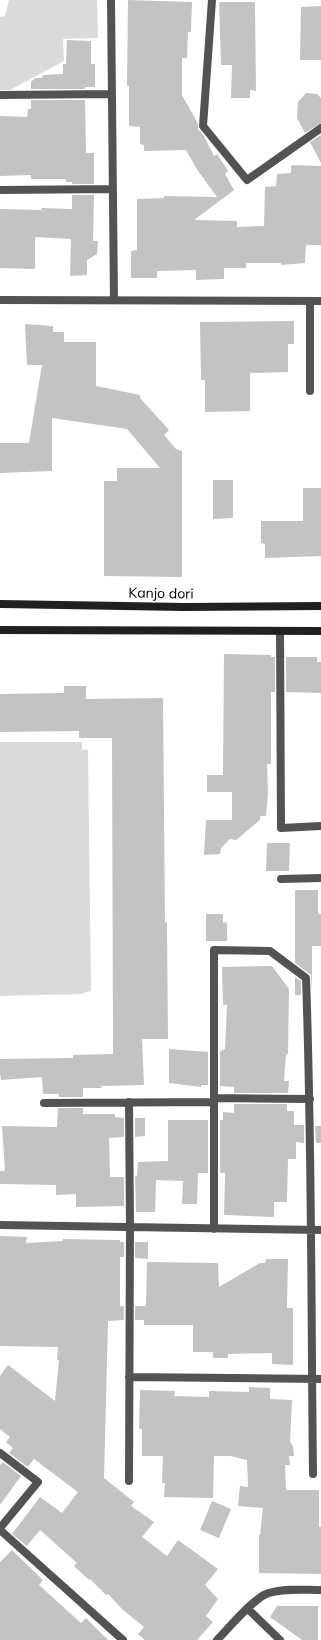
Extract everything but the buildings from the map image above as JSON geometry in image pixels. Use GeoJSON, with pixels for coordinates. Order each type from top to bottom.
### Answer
{"type":"FeatureCollection","features":[{"type":"Feature","properties":{"kind":"street"},"geometry":{"type":"LineString","coordinates":[[111,0],[114,300]]}},
{"type":"Feature","properties":{"kind":"street"},"geometry":{"type":"LineString","coordinates":[[212,0],[203,126],[247,180],[321,128]]}},
{"type":"Feature","properties":{"kind":"street"},"geometry":{"type":"LineString","coordinates":[[0,95],[112,94]]}},
{"type":"Feature","properties":{"kind":"street"},"geometry":{"type":"LineString","coordinates":[[0,190],[113,189]]}},
{"type":"Feature","properties":{"kind":"street"},"geometry":{"type":"LineString","coordinates":[[0,300],[321,301]]}},
{"type":"Feature","properties":{"kind":"street"},"geometry":{"type":"LineString","coordinates":[[310,301],[310,391]]}},
{"type":"Feature","properties":{"kind":"street","name":"Kanjo dori"},"geometry":{"type":"LineString","coordinates":[[0,604],[321,606]]}},
{"type":"Feature","properties":{"kind":"street"},"geometry":{"type":"LineString","coordinates":[[0,630],[321,631]]}},
{"type":"Feature","properties":{"kind":"street"},"geometry":{"type":"LineString","coordinates":[[280,631],[281,828],[321,826]]}},
{"type":"Feature","properties":{"kind":"street"},"geometry":{"type":"LineString","coordinates":[[281,879],[321,878]]}},
{"type":"Feature","properties":{"kind":"street"},"geometry":{"type":"LineString","coordinates":[[214,1229],[214,950],[270,951],[306,978],[310,1099],[313,1474]]}},
{"type":"Feature","properties":{"kind":"street"},"geometry":{"type":"LineString","coordinates":[[44,1103],[310,1099]]}},
{"type":"Feature","properties":{"kind":"street"},"geometry":{"type":"LineString","coordinates":[[129,1102],[129,1481]]}},
{"type":"Feature","properties":{"kind":"street"},"geometry":{"type":"LineString","coordinates":[[0,1225],[321,1230]]}},
{"type":"Feature","properties":{"kind":"street"},"geometry":{"type":"LineString","coordinates":[[129,1377],[321,1379]]}},
{"type":"Feature","properties":{"kind":"street"},"geometry":{"type":"LineString","coordinates":[[0,1453],[38,1482],[0,1529],[123,1640]]}},
{"type":"Feature","properties":{"kind":"street"},"geometry":{"type":"LineString","coordinates":[[217,1640],[254,1602],[267,1593],[280,1590],[321,1590]]}},
{"type":"Feature","properties":{"kind":"street"},"geometry":{"type":"LineString","coordinates":[[248,1609],[280,1640]]}},
{"type":"Feature","properties":{"kind":"shaded area"},"geometry":{"type":"Polygon","coordinates":[[[9,0],[97,0],[98,38],[63,39],[64,61],[10,90],[0,90],[0,17],[5,16],[9,0]]]}},
{"type":"Feature","properties":{"kind":"shaded area"},"geometry":{"type":"Polygon","coordinates":[[[0,742],[82,742],[82,750],[88,750],[91,991],[81,994],[0,996],[0,742]]]}}]}
